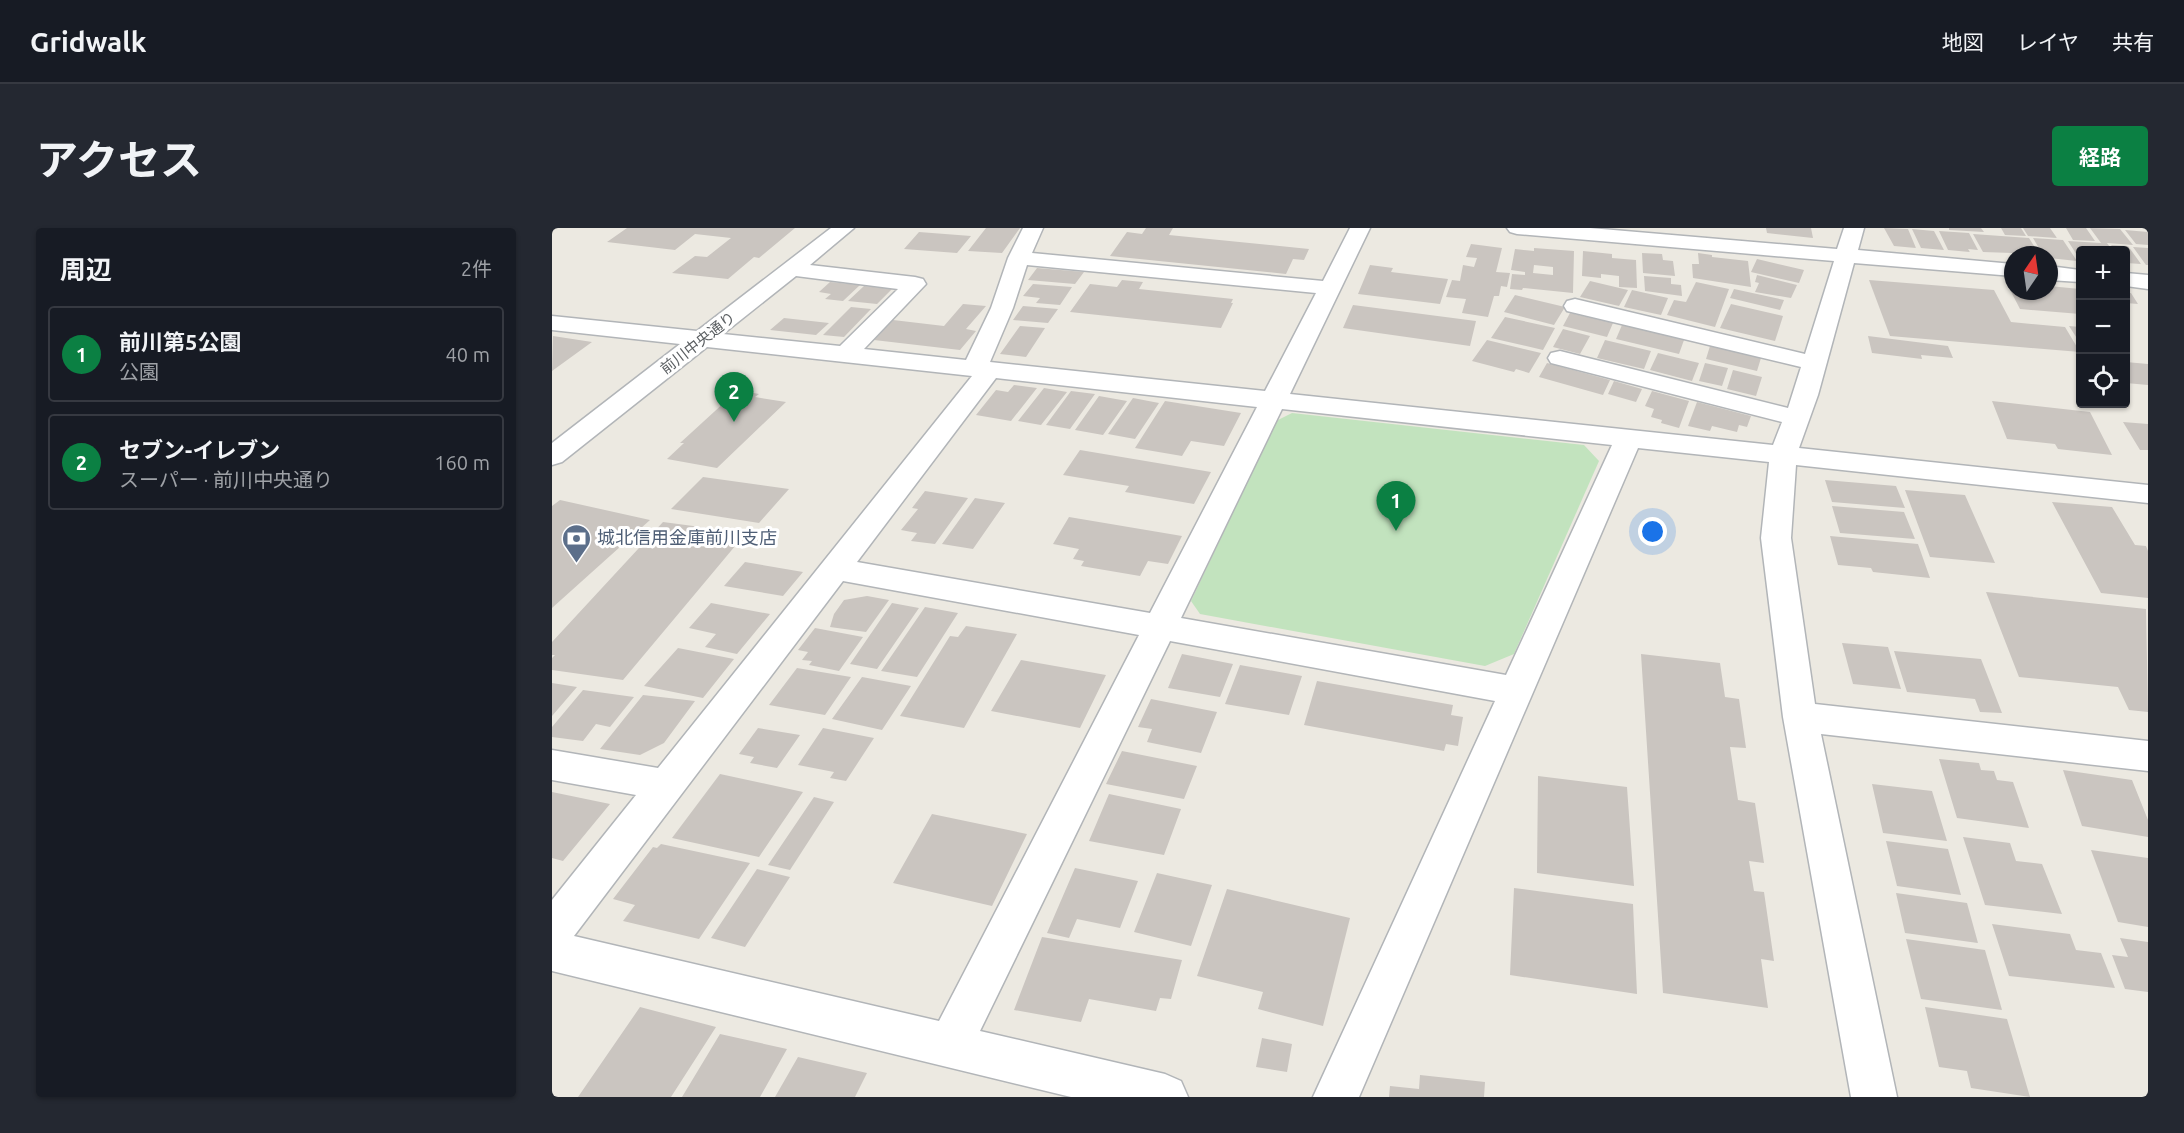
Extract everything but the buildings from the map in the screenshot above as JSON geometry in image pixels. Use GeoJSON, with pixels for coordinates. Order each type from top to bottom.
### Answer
{"type":"FeatureCollection","features":[{"type":"Feature","properties":{"kind":"street","name":"前川中央通り"},"geometry":{"type":"LineString","coordinates":[[552,456],[844,228]]}},
{"type":"Feature","properties":{"kind":"street"},"geometry":{"type":"LineString","coordinates":[[983,370],[979,357],[1002,308],[1019,258],[1033,228]]}},
{"type":"Feature","properties":{"kind":"street"},"geometry":{"type":"LineString","coordinates":[[950,1046],[1360,228]]}},
{"type":"Feature","properties":{"kind":"street"},"geometry":{"type":"LineString","coordinates":[[1517,228],[1849,242],[2004,268]]}},
{"type":"Feature","properties":{"kind":"street"},"geometry":{"type":"LineString","coordinates":[[1849,242],[1814,363],[1784,455],[1776,538],[1800,717],[1874,1097]]}},
{"type":"Feature","properties":{"kind":"street"},"geometry":{"type":"LineString","coordinates":[[1019,258],[1330,288]]}},
{"type":"Feature","properties":{"kind":"street"},"geometry":{"type":"LineString","coordinates":[[792,269],[915,284],[845,355]]}},
{"type":"Feature","properties":{"kind":"street"},"geometry":{"type":"LineString","coordinates":[[2058,274],[2076,276]]}},
{"type":"Feature","properties":{"kind":"street"},"geometry":{"type":"LineString","coordinates":[[2130,280],[2148,282]]}},
{"type":"Feature","properties":{"kind":"street"},"geometry":{"type":"LineString","coordinates":[[1575,306],[1814,363]]}},
{"type":"Feature","properties":{"kind":"street"},"geometry":{"type":"LineString","coordinates":[[552,322],[2148,494]]}},
{"type":"Feature","properties":{"kind":"street"},"geometry":{"type":"LineString","coordinates":[[1560,358],[1797,418]]}},
{"type":"Feature","properties":{"kind":"street"},"geometry":{"type":"LineString","coordinates":[[552,932],[836,569],[983,370]]}},
{"type":"Feature","properties":{"kind":"street"},"geometry":{"type":"LineString","coordinates":[[1336,1097],[1629,438]]}},
{"type":"Feature","properties":{"kind":"street"},"geometry":{"type":"LineString","coordinates":[[836,569],[1517,691]]}},
{"type":"Feature","properties":{"kind":"street"},"geometry":{"type":"LineString","coordinates":[[1800,717],[2148,756]]}},
{"type":"Feature","properties":{"kind":"street"},"geometry":{"type":"LineString","coordinates":[[552,765],[667,785]]}},
{"type":"Feature","properties":{"kind":"street"},"geometry":{"type":"LineString","coordinates":[[552,951],[1165,1097]]}},
{"type":"Feature","properties":{"kind":"green space"},"geometry":{"type":"Polygon","coordinates":[[[1292,413],[1584,445],[1599,461],[1514,654],[1485,666],[1200,614],[1191,601],[1276,421],[1292,413]]]}},
{"type":"Feature","properties":{"kind":"place","name":"セブン-イレブン"},"geometry":{"type":"Point","coordinates":[734,422]}},
{"type":"Feature","properties":{"kind":"place","name":"前川第5公園"},"geometry":{"type":"Point","coordinates":[1396,531]}},
{"type":"Feature","properties":{"kind":"place","name":"城北信用金庫前川支店"},"geometry":{"type":"Point","coordinates":[576,564]}}]}
